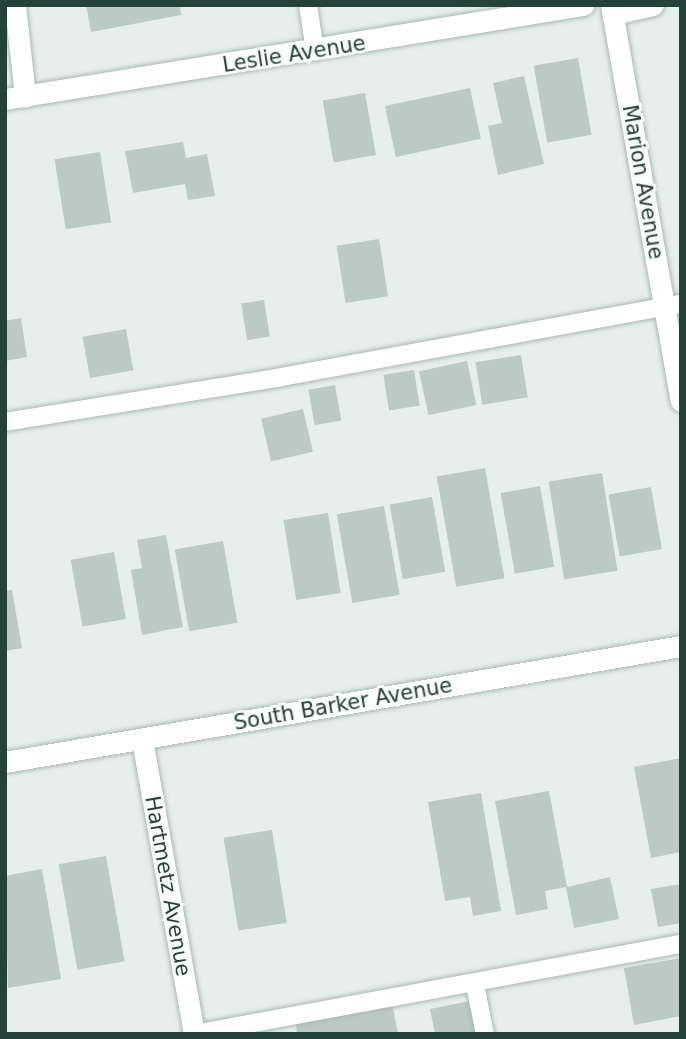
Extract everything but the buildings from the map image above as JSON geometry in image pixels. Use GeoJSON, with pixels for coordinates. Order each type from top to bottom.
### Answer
{"type":"FeatureCollection","features":[{"type":"Feature","properties":{"kind":"street"},"geometry":{"type":"LineString","coordinates":[[15,5],[15,97]]}},
{"type":"Feature","properties":{"kind":"street","name":"Leslie Avenue"},"geometry":{"type":"LineString","coordinates":[[15,97],[315,51],[583,5]]}},
{"type":"Feature","properties":{"kind":"street"},"geometry":{"type":"LineString","coordinates":[[612,9],[653,5]]}},
{"type":"Feature","properties":{"kind":"street","name":"Marion Avenue"},"geometry":{"type":"LineString","coordinates":[[612,9],[673,305],[681,401]]}},
{"type":"Feature","properties":{"kind":"street","name":"South Barker Avenue"},"geometry":{"type":"LineString","coordinates":[[5,762],[681,646]]}},
{"type":"Feature","properties":{"kind":"street","name":"Hartmetz Avenue"},"geometry":{"type":"LineString","coordinates":[[142,738],[189,1033]]}},
{"type":"Feature","properties":{"kind":"lane"},"geometry":{"type":"LineString","coordinates":[[308,5],[315,51]]}},
{"type":"Feature","properties":{"kind":"lane"},"geometry":{"type":"LineString","coordinates":[[5,422],[276,378],[673,305]]}},
{"type":"Feature","properties":{"kind":"lane"},"geometry":{"type":"LineString","coordinates":[[189,1033],[475,985],[681,944]]}},
{"type":"Feature","properties":{"kind":"lane"},"geometry":{"type":"LineString","coordinates":[[475,985],[485,1034]]}}]}
